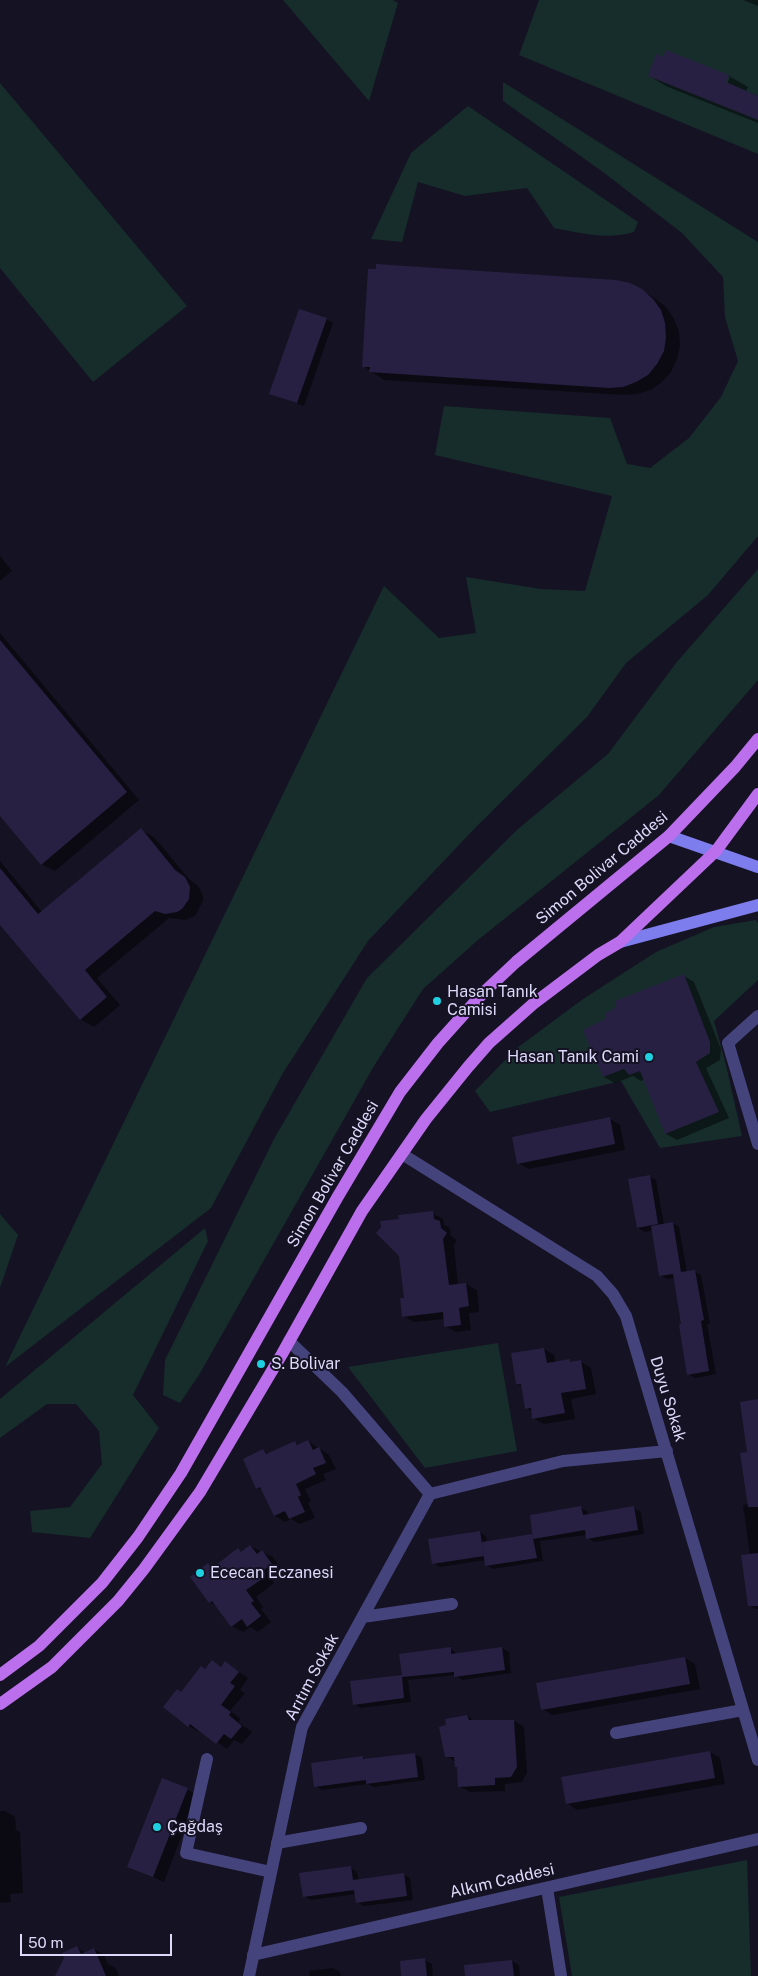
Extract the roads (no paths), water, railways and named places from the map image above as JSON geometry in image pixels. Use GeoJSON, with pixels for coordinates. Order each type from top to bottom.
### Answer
{"type":"FeatureCollection","features":[{"type":"Feature","properties":{"kind":"main road","name":"Simon Bolivar Caddesi"},"geometry":{"type":"LineString","coordinates":[[0,1675],[39,1646],[102,1583],[138,1537],[181,1473],[337,1198],[400,1092],[438,1043],[483,993],[516,962],[669,836],[758,739]]}},
{"type":"Feature","properties":{"kind":"main road"},"geometry":{"type":"LineString","coordinates":[[0,1704],[52,1667],[118,1601],[144,1569],[200,1492],[362,1212],[426,1119],[489,1043],[510,1022],[565,978],[620,942],[716,851],[758,794]]}},
{"type":"Feature","properties":{"kind":"main road"},"geometry":{"type":"LineString","coordinates":[[669,836],[758,867]]}},
{"type":"Feature","properties":{"kind":"main road"},"geometry":{"type":"LineString","coordinates":[[620,942],[758,904]]}},
{"type":"Feature","properties":{"kind":"street"},"geometry":{"type":"LineString","coordinates":[[758,1016],[728,1043],[758,1144]]}},
{"type":"Feature","properties":{"kind":"street","name":"Duyu Sokak"},"geometry":{"type":"LineString","coordinates":[[402,1154],[597,1276],[613,1294],[626,1316],[758,1760]]}},
{"type":"Feature","properties":{"kind":"street"},"geometry":{"type":"LineString","coordinates":[[289,1341],[342,1392],[430,1494],[563,1461],[667,1451]]}},
{"type":"Feature","properties":{"kind":"street","name":"Arıtım Sokak"},"geometry":{"type":"LineString","coordinates":[[249,1976],[302,1727],[430,1494]]}},
{"type":"Feature","properties":{"kind":"street"},"geometry":{"type":"LineString","coordinates":[[363,1616],[452,1604]]}},
{"type":"Feature","properties":{"kind":"street"},"geometry":{"type":"LineString","coordinates":[[616,1733],[743,1710]]}},
{"type":"Feature","properties":{"kind":"street"},"geometry":{"type":"LineString","coordinates":[[207,1759],[186,1853],[271,1872]]}},
{"type":"Feature","properties":{"kind":"street"},"geometry":{"type":"LineString","coordinates":[[277,1843],[361,1828]]}},
{"type":"Feature","properties":{"kind":"street","name":"Alkım Caddesi"},"geometry":{"type":"LineString","coordinates":[[253,1955],[758,1840]]}},
{"type":"Feature","properties":{"kind":"street"},"geometry":{"type":"LineString","coordinates":[[547,1888],[561,1976]]}},
{"type":"Feature","properties":{"kind":"place","name":"Hasan Tanık Camisi"},"geometry":{"type":"Point","coordinates":[437,1001]}},
{"type":"Feature","properties":{"kind":"place","name":"Hasan Tanık Cami"},"geometry":{"type":"Point","coordinates":[649,1057]}},
{"type":"Feature","properties":{"kind":"place","name":"S. Bolivar"},"geometry":{"type":"Point","coordinates":[261,1364]}},
{"type":"Feature","properties":{"kind":"place","name":"Ececan Eczanesi"},"geometry":{"type":"Point","coordinates":[200,1573]}},
{"type":"Feature","properties":{"kind":"place","name":"Çağdaş"},"geometry":{"type":"Point","coordinates":[157,1827]}}]}
